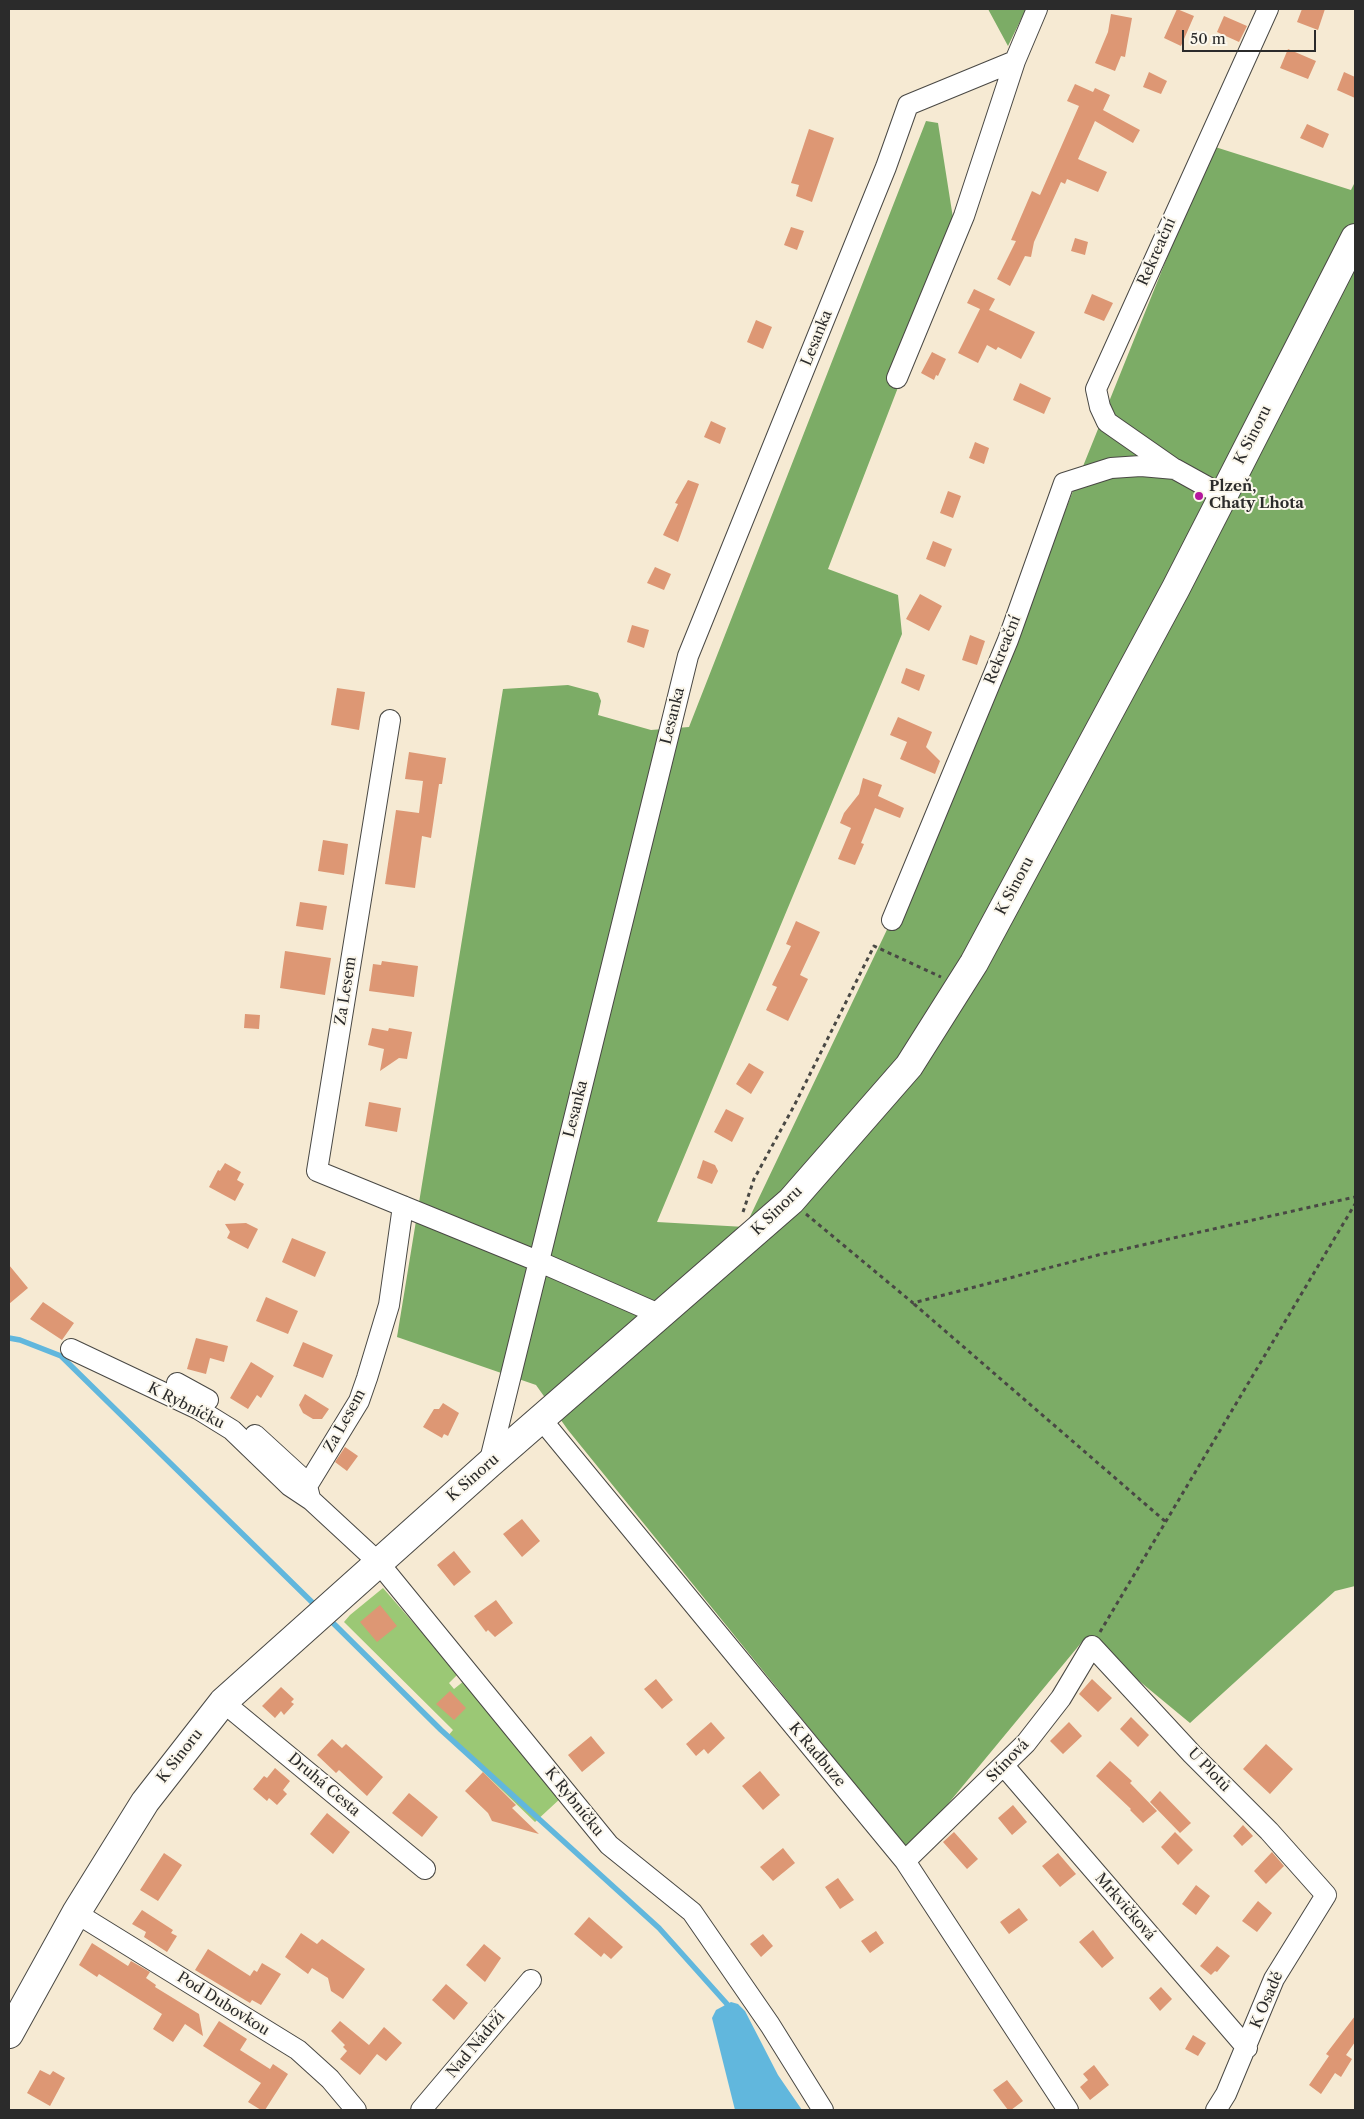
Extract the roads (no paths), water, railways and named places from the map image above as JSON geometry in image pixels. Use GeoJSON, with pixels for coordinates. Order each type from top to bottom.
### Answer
{"type":"FeatureCollection","features":[{"type":"Feature","properties":{"kind":"street"},"geometry":{"type":"LineString","coordinates":[[897,378],[964,216],[1015,61],[1037,9]]}},
{"type":"Feature","properties":{"kind":"street","name":"Rekreační"},"geometry":{"type":"LineString","coordinates":[[1222,495],[1175,469],[1107,422],[1100,407],[1096,389],[1268,9]]}},
{"type":"Feature","properties":{"kind":"street","name":"Lesanka"},"geometry":{"type":"LineString","coordinates":[[489,1464],[688,656],[886,167],[908,106],[1015,61]]}},
{"type":"Feature","properties":{"kind":"street","name":"K Sinoru"},"geometry":{"type":"LineString","coordinates":[[9,2034],[76,1913],[145,1802],[223,1702],[540,1419],[791,1201],[909,1066],[974,963],[1171,596],[1355,238]]}},
{"type":"Feature","properties":{"kind":"street","name":"Rekreační"},"geometry":{"type":"LineString","coordinates":[[892,920],[1008,640],[1064,483],[1111,468],[1141,466],[1175,469]]}},
{"type":"Feature","properties":{"kind":"street","name":"Za Lesem"},"geometry":{"type":"LineString","coordinates":[[390,720],[317,1171],[540,1262],[661,1315]]}},
{"type":"Feature","properties":{"kind":"street","name":"Za Lesem"},"geometry":{"type":"LineString","coordinates":[[309,1493],[359,1401],[367,1378],[389,1305],[403,1206]]}},
{"type":"Feature","properties":{"kind":"street","name":"K Rybníčku"},"geometry":{"type":"LineString","coordinates":[[71,1349],[198,1409],[232,1430],[290,1486],[309,1493]]}},
{"type":"Feature","properties":{"kind":"street","name":"K Rybníčku"},"geometry":{"type":"LineString","coordinates":[[177,1383],[218,1406],[250,1431],[302,1478],[309,1493],[378,1562],[609,1845],[692,1912],[770,2025],[823,2110]]}},
{"type":"Feature","properties":{"kind":"street","name":"K Radbuze"},"geometry":{"type":"LineString","coordinates":[[540,1419],[905,1861],[1068,2110]]}},
{"type":"Feature","properties":{"kind":"street","name":"Stínová"},"geometry":{"type":"LineString","coordinates":[[905,1861],[1026,1743],[1061,1698],[1092,1646]]}},
{"type":"Feature","properties":{"kind":"street","name":"U Plotů"},"geometry":{"type":"LineString","coordinates":[[1092,1646],[1192,1754],[1269,1831],[1326,1895]]}},
{"type":"Feature","properties":{"kind":"street","name":"Druhá Cesta"},"geometry":{"type":"LineString","coordinates":[[223,1702],[425,1869]]}},
{"type":"Feature","properties":{"kind":"street","name":"Mrkvičková"},"geometry":{"type":"LineString","coordinates":[[1004,1766],[1247,2048]]}},
{"type":"Feature","properties":{"kind":"street","name":"K Osadě"},"geometry":{"type":"LineString","coordinates":[[1216,2110],[1226,2094],[1247,2048],[1274,1979],[1326,1895]]}},
{"type":"Feature","properties":{"kind":"street","name":"Pod Dubovkou"},"geometry":{"type":"LineString","coordinates":[[76,1913],[298,2050],[330,2079],[356,2110]]}},
{"type":"Feature","properties":{"kind":"street","name":"Nad Nádrží"},"geometry":{"type":"LineString","coordinates":[[421,2110],[531,1980]]}},
{"type":"Feature","properties":{"kind":"water"},"geometry":{"type":"Polygon","coordinates":[[[731,2002],[738,2004],[745,2011],[778,2075],[802,2110],[735,2110],[712,2018],[716,2010],[731,2002]]]}},
{"type":"Feature","properties":{"kind":"waterway"},"geometry":{"type":"LineString","coordinates":[[9,1338],[20,1340],[61,1356],[318,1608]]}},
{"type":"Feature","properties":{"kind":"waterway"},"geometry":{"type":"LineString","coordinates":[[328,1618],[441,1730],[659,1928],[727,2004],[728,2009]]}},
{"type":"Feature","properties":{"kind":"place","name":"Plzeň, Chaty Lhota"},"geometry":{"type":"Point","coordinates":[1199,496]}}]}
